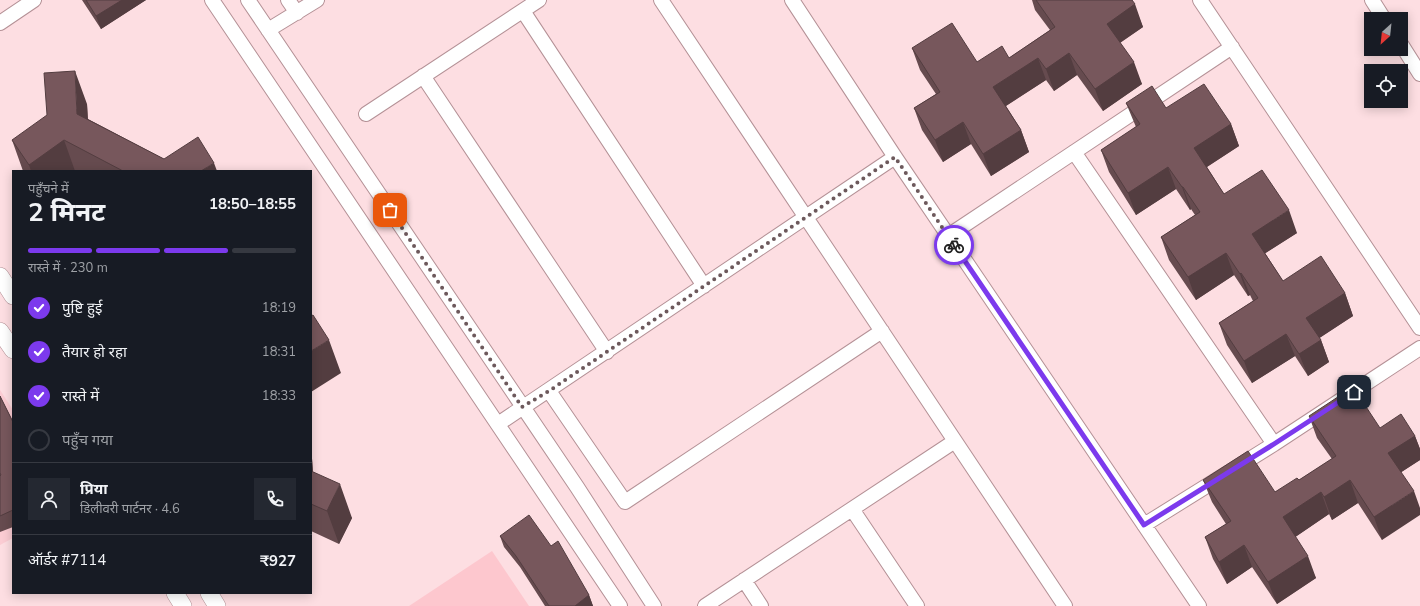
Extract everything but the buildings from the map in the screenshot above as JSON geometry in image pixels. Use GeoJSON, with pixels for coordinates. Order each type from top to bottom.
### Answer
{"type":"FeatureCollection","features":[{"type":"Feature","properties":{"kind":"street"},"geometry":{"type":"LineString","coordinates":[[0,23],[34,0]]}},
{"type":"Feature","properties":{"kind":"street"},"geometry":{"type":"LineString","coordinates":[[212,0],[620,606]]}},
{"type":"Feature","properties":{"kind":"street"},"geometry":{"type":"LineString","coordinates":[[248,0],[654,606]]}},
{"type":"Feature","properties":{"kind":"street"},"geometry":{"type":"LineString","coordinates":[[288,0],[297,13]]}},
{"type":"Feature","properties":{"kind":"street"},"geometry":{"type":"LineString","coordinates":[[268,30],[317,0]]}},
{"type":"Feature","properties":{"kind":"street"},"geometry":{"type":"LineString","coordinates":[[366,114],[539,0]]}},
{"type":"Feature","properties":{"kind":"street"},"geometry":{"type":"LineString","coordinates":[[661,0],[1065,606]]}},
{"type":"Feature","properties":{"kind":"street"},"geometry":{"type":"LineString","coordinates":[[792,0],[948,236],[1199,606]]}},
{"type":"Feature","properties":{"kind":"street"},"geometry":{"type":"LineString","coordinates":[[1200,0],[1420,328]]}},
{"type":"Feature","properties":{"kind":"street"},"geometry":{"type":"LineString","coordinates":[[1372,0],[1380,12]]}},
{"type":"Feature","properties":{"kind":"street"},"geometry":{"type":"LineString","coordinates":[[523,11],[704,286]]}},
{"type":"Feature","properties":{"kind":"street"},"geometry":{"type":"LineString","coordinates":[[948,236],[1232,47]]}},
{"type":"Feature","properties":{"kind":"street"},"geometry":{"type":"LineString","coordinates":[[1408,55],[1420,74]]}},
{"type":"Feature","properties":{"kind":"street"},"geometry":{"type":"LineString","coordinates":[[423,76],[606,352]]}},
{"type":"Feature","properties":{"kind":"street"},"geometry":{"type":"LineString","coordinates":[[1074,152],[1274,444]]}},
{"type":"Feature","properties":{"kind":"street"},"geometry":{"type":"LineString","coordinates":[[498,424],[895,157]]}},
{"type":"Feature","properties":{"kind":"street"},"geometry":{"type":"LineString","coordinates":[[0,331],[12,349]]}},
{"type":"Feature","properties":{"kind":"street"},"geometry":{"type":"LineString","coordinates":[[549,391],[625,502],[882,331]]}},
{"type":"Feature","properties":{"kind":"street"},"geometry":{"type":"LineString","coordinates":[[1144,525],[1274,444],[1420,348]]}},
{"type":"Feature","properties":{"kind":"street"},"geometry":{"type":"LineString","coordinates":[[705,606],[956,441]]}},
{"type":"Feature","properties":{"kind":"street"},"geometry":{"type":"LineString","coordinates":[[852,509],[917,606]]}},
{"type":"Feature","properties":{"kind":"street"},"geometry":{"type":"LineString","coordinates":[[744,580],[761,606]]}},
{"type":"Feature","properties":{"kind":"street"},"geometry":{"type":"LineString","coordinates":[[176,594],[184,606]]}},
{"type":"Feature","properties":{"kind":"street"},"geometry":{"type":"LineString","coordinates":[[210,594],[217,606]]}},
{"type":"Feature","properties":{"kind":"shaded area"},"geometry":{"type":"Polygon","coordinates":[[[0,390],[12,408],[12,539],[0,545],[0,390]]]}},
{"type":"Feature","properties":{"kind":"shaded area"},"geometry":{"type":"Polygon","coordinates":[[[492,551],[529,606],[409,606],[492,551]]]}},
{"type":"Feature","properties":{"kind":"way so far"},"geometry":{"type":"LineString","coordinates":[[390,210],[522,407],[549,391],[895,157],[954,245]]}},
{"type":"Feature","properties":{"kind":"route"},"geometry":{"type":"LineString","coordinates":[[954,245],[1144,525],[1354,392]]}}]}
